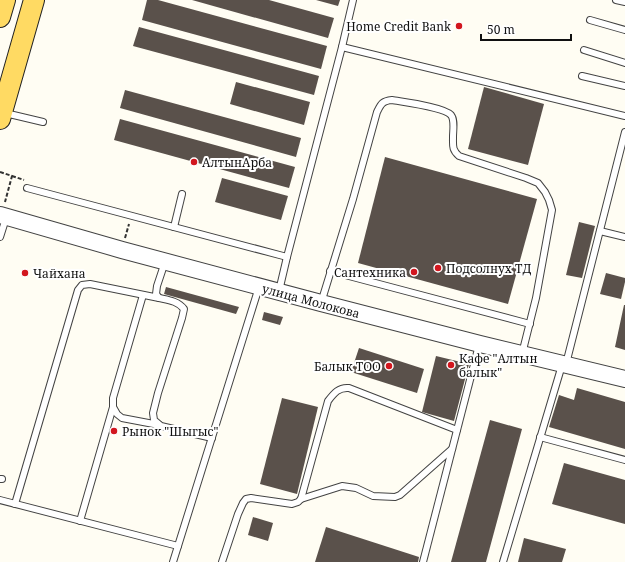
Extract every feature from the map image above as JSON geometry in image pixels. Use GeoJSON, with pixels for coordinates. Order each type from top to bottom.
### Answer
{"type":"FeatureCollection","features":[{"type":"Feature","properties":{"kind":"main road"},"geometry":{"type":"LineString","coordinates":[[0,16],[4,0]]}},
{"type":"Feature","properties":{"kind":"main road"},"geometry":{"type":"LineString","coordinates":[[1,116],[34,0]]}},
{"type":"Feature","properties":{"kind":"street","name":"улица Молокова"},"geometry":{"type":"LineString","coordinates":[[3,216],[321,304],[625,379]]}},
{"type":"Feature","properties":{"kind":"lane"},"geometry":{"type":"LineString","coordinates":[[279,292],[353,0]]}},
{"type":"Feature","properties":{"kind":"lane"},"geometry":{"type":"LineString","coordinates":[[616,0],[625,2]]}},
{"type":"Feature","properties":{"kind":"lane"},"geometry":{"type":"LineString","coordinates":[[590,20],[625,30]]}},
{"type":"Feature","properties":{"kind":"lane"},"geometry":{"type":"LineString","coordinates":[[342,48],[625,116]]}},
{"type":"Feature","properties":{"kind":"lane"},"geometry":{"type":"LineString","coordinates":[[584,50],[625,64]]}},
{"type":"Feature","properties":{"kind":"lane"},"geometry":{"type":"LineString","coordinates":[[582,76],[625,86]]}},
{"type":"Feature","properties":{"kind":"lane"},"geometry":{"type":"LineString","coordinates":[[321,304],[380,105],[385,101],[392,100],[436,109],[447,112],[452,116],[454,123],[455,152],[459,156],[538,183],[549,200],[552,210],[536,298],[522,354]]}},
{"type":"Feature","properties":{"kind":"lane"},"geometry":{"type":"LineString","coordinates":[[1,116],[44,122]]}},
{"type":"Feature","properties":{"kind":"lane"},"geometry":{"type":"LineString","coordinates":[[503,562],[540,437],[564,364],[625,132]]}},
{"type":"Feature","properties":{"kind":"lane"},"geometry":{"type":"LineString","coordinates":[[27,188],[287,257]]}},
{"type":"Feature","properties":{"kind":"lane"},"geometry":{"type":"LineString","coordinates":[[174,228],[182,194]]}},
{"type":"Feature","properties":{"kind":"lane"},"geometry":{"type":"LineString","coordinates":[[0,237],[3,216]]}},
{"type":"Feature","properties":{"kind":"lane"},"geometry":{"type":"LineString","coordinates":[[600,231],[625,237]]}},
{"type":"Feature","properties":{"kind":"lane"},"geometry":{"type":"LineString","coordinates":[[159,298],[156,294],[157,286],[165,262]]}},
{"type":"Feature","properties":{"kind":"lane"},"geometry":{"type":"LineString","coordinates":[[330,271],[530,324]]}},
{"type":"Feature","properties":{"kind":"lane"},"geometry":{"type":"LineString","coordinates":[[15,504],[78,290],[82,285],[90,284],[159,298],[175,302],[181,305],[184,309],[153,413],[154,420],[161,426]]}},
{"type":"Feature","properties":{"kind":"lane"},"geometry":{"type":"LineString","coordinates":[[173,562],[259,287]]}},
{"type":"Feature","properties":{"kind":"lane"},"geometry":{"type":"LineString","coordinates":[[80,521],[113,407],[113,398],[144,295]]}},
{"type":"Feature","properties":{"kind":"lane"},"geometry":{"type":"LineString","coordinates":[[423,562],[480,344]]}},
{"type":"Feature","properties":{"kind":"lane"},"geometry":{"type":"LineString","coordinates":[[302,499],[328,401],[334,393],[339,390],[349,388],[457,430]]}},
{"type":"Feature","properties":{"kind":"lane"},"geometry":{"type":"LineString","coordinates":[[113,407],[117,414],[122,418],[212,438]]}},
{"type":"Feature","properties":{"kind":"lane"},"geometry":{"type":"LineString","coordinates":[[540,437],[625,460]]}},
{"type":"Feature","properties":{"kind":"lane"},"geometry":{"type":"LineString","coordinates":[[222,562],[238,514],[246,500],[251,498],[292,504],[302,499],[342,486],[356,488],[372,496],[395,497],[400,495],[452,449]]}},
{"type":"Feature","properties":{"kind":"lane"},"geometry":{"type":"LineString","coordinates":[[0,500],[178,546]]}},
{"type":"Feature","properties":{"kind":"path"},"geometry":{"type":"LineString","coordinates":[[0,172],[28,181]]}},
{"type":"Feature","properties":{"kind":"path"},"geometry":{"type":"LineString","coordinates":[[3,216],[12,176]]}},
{"type":"Feature","properties":{"kind":"path"},"geometry":{"type":"LineString","coordinates":[[122,250],[131,216]]}},
{"type":"Feature","properties":{"kind":"building"},"geometry":{"type":"Polygon","coordinates":[[[147,0],[158,0],[327,46],[321,69],[142,20],[147,0]]]}},
{"type":"Feature","properties":{"kind":"building"},"geometry":{"type":"Polygon","coordinates":[[[192,0],[269,0],[334,18],[328,38],[192,0]]]}},
{"type":"Feature","properties":{"kind":"building"},"geometry":{"type":"Polygon","coordinates":[[[316,0],[340,0],[338,6],[316,0]]]}},
{"type":"Feature","properties":{"kind":"building"},"geometry":{"type":"Polygon","coordinates":[[[139,27],[319,76],[314,95],[133,46],[139,27]]]}},
{"type":"Feature","properties":{"kind":"building"},"geometry":{"type":"Polygon","coordinates":[[[236,82],[310,102],[304,125],[230,104],[236,82]]]}},
{"type":"Feature","properties":{"kind":"building"},"geometry":{"type":"Polygon","coordinates":[[[484,87],[544,104],[528,165],[468,149],[484,87]]]}},
{"type":"Feature","properties":{"kind":"building"},"geometry":{"type":"Polygon","coordinates":[[[125,90],[301,138],[296,157],[120,108],[125,90]]]}},
{"type":"Feature","properties":{"kind":"building"},"geometry":{"type":"Polygon","coordinates":[[[120,119],[295,167],[289,188],[114,140],[120,119]]]}},
{"type":"Feature","properties":{"kind":"building"},"geometry":{"type":"Polygon","coordinates":[[[385,157],[537,199],[508,304],[358,263],[385,157]]]}},
{"type":"Feature","properties":{"kind":"building"},"geometry":{"type":"Polygon","coordinates":[[[222,178],[288,196],[281,220],[215,202],[222,178]]]}},
{"type":"Feature","properties":{"kind":"building"},"geometry":{"type":"Polygon","coordinates":[[[579,222],[595,226],[582,278],[566,275],[579,222]]]}},
{"type":"Feature","properties":{"kind":"building"},"geometry":{"type":"Polygon","coordinates":[[[606,273],[625,278],[621,299],[600,294],[606,273]]]}},
{"type":"Feature","properties":{"kind":"building"},"geometry":{"type":"Polygon","coordinates":[[[166,287],[239,307],[236,314],[164,294],[166,287]]]}},
{"type":"Feature","properties":{"kind":"building"},"geometry":{"type":"Polygon","coordinates":[[[625,305],[625,350],[615,347],[625,305]]]}},
{"type":"Feature","properties":{"kind":"building"},"geometry":{"type":"Polygon","coordinates":[[[264,312],[283,317],[280,325],[262,320],[264,312]]]}},
{"type":"Feature","properties":{"kind":"building"},"geometry":{"type":"Polygon","coordinates":[[[359,348],[424,369],[417,393],[351,372],[359,348]]]}},
{"type":"Feature","properties":{"kind":"building"},"geometry":{"type":"Polygon","coordinates":[[[436,356],[469,364],[454,421],[422,412],[436,356]]]}},
{"type":"Feature","properties":{"kind":"building"},"geometry":{"type":"Polygon","coordinates":[[[577,388],[625,402],[625,449],[549,427],[559,395],[574,400],[577,388]]]}},
{"type":"Feature","properties":{"kind":"building"},"geometry":{"type":"Polygon","coordinates":[[[282,398],[318,407],[297,494],[260,484],[282,398]]]}},
{"type":"Feature","properties":{"kind":"building"},"geometry":{"type":"Polygon","coordinates":[[[490,420],[522,429],[486,562],[451,562],[490,420]]]}},
{"type":"Feature","properties":{"kind":"building"},"geometry":{"type":"Polygon","coordinates":[[[564,463],[625,480],[625,524],[552,504],[564,463]]]}},
{"type":"Feature","properties":{"kind":"building"},"geometry":{"type":"Polygon","coordinates":[[[253,517],[273,523],[268,541],[248,535],[253,517]]]}},
{"type":"Feature","properties":{"kind":"building"},"geometry":{"type":"Polygon","coordinates":[[[326,527],[419,557],[418,562],[315,562],[326,527]]]}},
{"type":"Feature","properties":{"kind":"building"},"geometry":{"type":"Polygon","coordinates":[[[524,538],[566,549],[562,562],[518,562],[524,538]]]}},
{"type":"Feature","properties":{"kind":"place","name":"Home Credit Bank"},"geometry":{"type":"Point","coordinates":[459,26]}},
{"type":"Feature","properties":{"kind":"place","name":"АлтынАрба"},"geometry":{"type":"Point","coordinates":[194,162]}},
{"type":"Feature","properties":{"kind":"place","name":"Подсолнух ТД"},"geometry":{"type":"Point","coordinates":[438,268]}},
{"type":"Feature","properties":{"kind":"place","name":"Сантехника"},"geometry":{"type":"Point","coordinates":[414,272]}},
{"type":"Feature","properties":{"kind":"place","name":"Чайхана"},"geometry":{"type":"Point","coordinates":[25,273]}},
{"type":"Feature","properties":{"kind":"place","name":"Кафе \"Алтын балык\""},"geometry":{"type":"Point","coordinates":[451,365]}},
{"type":"Feature","properties":{"kind":"place","name":"Балык ТОО"},"geometry":{"type":"Point","coordinates":[389,366]}},
{"type":"Feature","properties":{"kind":"place","name":"Рынок \"Шыгыс\""},"geometry":{"type":"Point","coordinates":[114,431]}}]}
